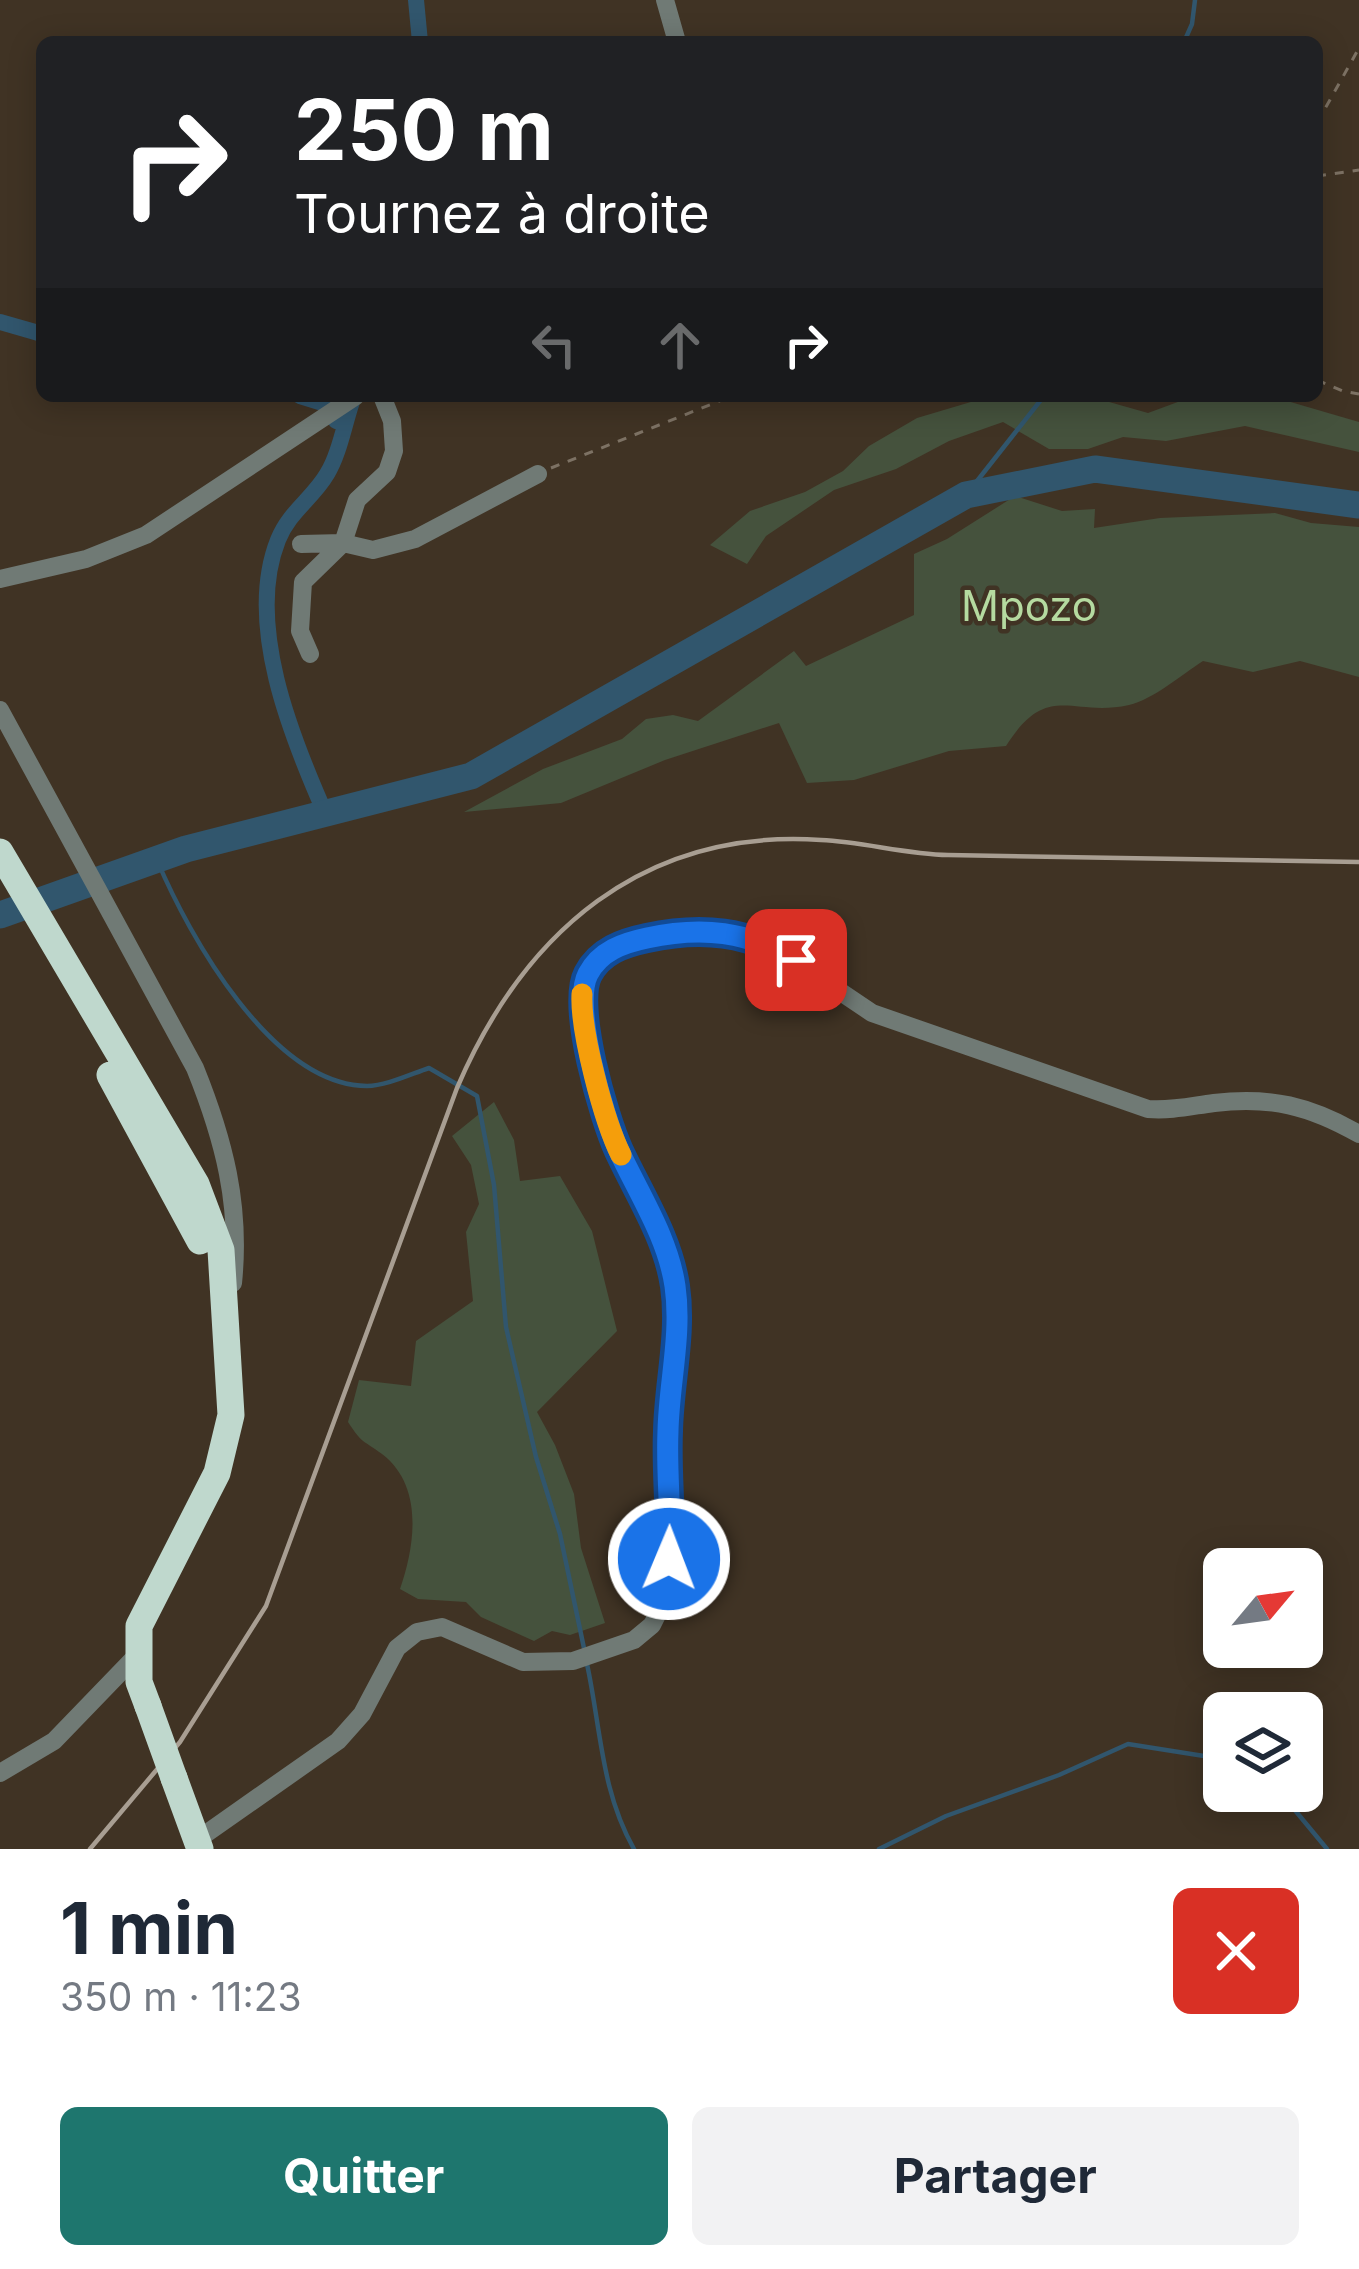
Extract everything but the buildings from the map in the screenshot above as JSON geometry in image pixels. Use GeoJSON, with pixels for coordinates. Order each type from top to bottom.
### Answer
{"type":"FeatureCollection","features":[{"type":"Feature","properties":{"kind":"highway"},"geometry":{"type":"LineString","coordinates":[[0,852],[133,1096]]}},
{"type":"Feature","properties":{"kind":"highway"},"geometry":{"type":"LineString","coordinates":[[0,887],[133,1096],[196,1184],[220,1250],[231,1415],[217,1472],[139,1626],[139,1682],[198,1845]]}},
{"type":"Feature","properties":{"kind":"street"},"geometry":{"type":"LineString","coordinates":[[664,0],[675,36]]}},
{"type":"Feature","properties":{"kind":"street"},"geometry":{"type":"LineString","coordinates":[[0,579],[86,559],[146,535],[347,402]]}},
{"type":"Feature","properties":{"kind":"street"},"geometry":{"type":"LineString","coordinates":[[310,654],[300,631],[303,582],[343,543],[357,500],[387,472],[394,451],[392,421],[384,402]]}},
{"type":"Feature","properties":{"kind":"street"},"geometry":{"type":"LineString","coordinates":[[301,544],[343,543],[373,550],[416,539],[538,473]]}},
{"type":"Feature","properties":{"kind":"street"},"geometry":{"type":"LineString","coordinates":[[0,710],[195,1068],[218,1126],[232,1181],[237,1231],[224,1309]]}},
{"type":"Feature","properties":{"kind":"street"},"geometry":{"type":"LineString","coordinates":[[198,1845],[338,1741],[362,1714],[398,1648],[417,1632],[442,1627],[523,1662],[583,1658],[634,1640],[652,1624],[667,1588],[671,1530],[668,1432],[675,1282],[657,1227],[616,1145],[581,1011],[583,986],[602,956],[627,943],[675,932],[710,929],[749,938],[774,947],[872,1013],[1148,1108],[1168,1111],[1263,1099],[1295,1103],[1359,1134]]}},
{"type":"Feature","properties":{"kind":"street"},"geometry":{"type":"LineString","coordinates":[[0,1773],[55,1742],[138,1654]]}},
{"type":"Feature","properties":{"kind":"path"},"geometry":{"type":"LineString","coordinates":[[1323,112],[1359,49]]}},
{"type":"Feature","properties":{"kind":"path"},"geometry":{"type":"LineString","coordinates":[[1323,175],[1359,170]]}},
{"type":"Feature","properties":{"kind":"path"},"geometry":{"type":"LineString","coordinates":[[1323,383],[1359,394]]}},
{"type":"Feature","properties":{"kind":"path"},"geometry":{"type":"LineString","coordinates":[[538,473],[716,402]]}},
{"type":"Feature","properties":{"kind":"green space"},"geometry":{"type":"Polygon","coordinates":[[[971,402],[1109,402],[1148,413],[1178,402],[1291,402],[1359,422],[1359,452],[1245,426],[1166,441],[1123,437],[1088,449],[1049,449],[1003,422],[949,441],[896,469],[834,490],[766,536],[747,564],[710,545],[750,511],[805,492],[843,471],[869,446],[917,418],[971,402]]]}},
{"type":"Feature","properties":{"kind":"green space","name":"Mpozo"},"geometry":{"type":"Polygon","coordinates":[[[1015,496],[1062,511],[1095,509],[1094,528],[1160,518],[1275,513],[1311,523],[1359,527],[1359,677],[1300,661],[1253,672],[1203,661],[1138,702],[1109,708],[1048,707],[1021,726],[1006,746],[949,751],[854,780],[807,783],[779,723],[665,760],[561,803],[464,812],[543,769],[622,739],[646,719],[673,715],[698,721],[794,651],[806,666],[914,615],[914,554],[1015,496]]]}},
{"type":"Feature","properties":{"kind":"green space"},"geometry":{"type":"Polygon","coordinates":[[[494,1102],[514,1140],[520,1181],[560,1176],[592,1231],[617,1331],[537,1412],[574,1494],[581,1548],[605,1623],[570,1635],[552,1631],[534,1641],[481,1617],[466,1602],[418,1599],[400,1589],[412,1536],[410,1499],[395,1467],[348,1422],[359,1380],[411,1386],[416,1341],[473,1301],[466,1232],[479,1204],[471,1165],[452,1136],[494,1102]]]}},
{"type":"Feature","properties":{"kind":"waterway"},"geometry":{"type":"LineString","coordinates":[[416,0],[419,36]]}},
{"type":"Feature","properties":{"kind":"waterway"},"geometry":{"type":"LineString","coordinates":[[1187,36],[1195,0]]}},
{"type":"Feature","properties":{"kind":"waterway"},"geometry":{"type":"LineString","coordinates":[[0,322],[36,332]]}},
{"type":"Feature","properties":{"kind":"waterway"},"geometry":{"type":"LineString","coordinates":[[320,402],[336,421]]}},
{"type":"Feature","properties":{"kind":"waterway"},"geometry":{"type":"LineString","coordinates":[[325,813],[276,679],[269,643],[269,572],[288,521],[332,466],[352,402]]}},
{"type":"Feature","properties":{"kind":"waterway"},"geometry":{"type":"LineString","coordinates":[[966,495],[1039,402]]}},
{"type":"Feature","properties":{"kind":"waterway","name":"Mpozo"},"geometry":{"type":"LineString","coordinates":[[0,915],[186,849],[471,776],[966,495],[1095,469],[1359,505]]}},
{"type":"Feature","properties":{"kind":"waterway"},"geometry":{"type":"LineString","coordinates":[[157,860],[212,965],[267,1034],[299,1061],[332,1079],[367,1086],[429,1068],[477,1096],[494,1185],[506,1327],[536,1457],[560,1534],[585,1653]]}},
{"type":"Feature","properties":{"kind":"waterway"},"geometry":{"type":"LineString","coordinates":[[587,1664],[608,1782],[634,1849]]}},
{"type":"Feature","properties":{"kind":"waterway"},"geometry":{"type":"LineString","coordinates":[[879,1849],[946,1816],[1128,1744],[1203,1756]]}},
{"type":"Feature","properties":{"kind":"waterway"},"geometry":{"type":"LineString","coordinates":[[1296,1812],[1327,1849]]}},
{"type":"Feature","properties":{"kind":"railway"},"geometry":{"type":"LineString","coordinates":[[90,1849],[180,1742],[266,1606],[457,1088],[517,982],[555,938],[597,901],[645,872],[698,852],[757,841],[837,841],[948,855],[1359,862]]}},
{"type":"Feature","properties":{"kind":"slow traffic"},"geometry":{"type":"LineString","coordinates":[[582,994],[588,1041],[621,1155]]}},
{"type":"Feature","properties":{"kind":"route"},"geometry":{"type":"LineString","coordinates":[[669,1559],[668,1432],[675,1282],[657,1227],[616,1145],[581,1011],[583,986],[602,956],[627,943],[675,932],[710,929],[749,938],[796,960]]}}]}
